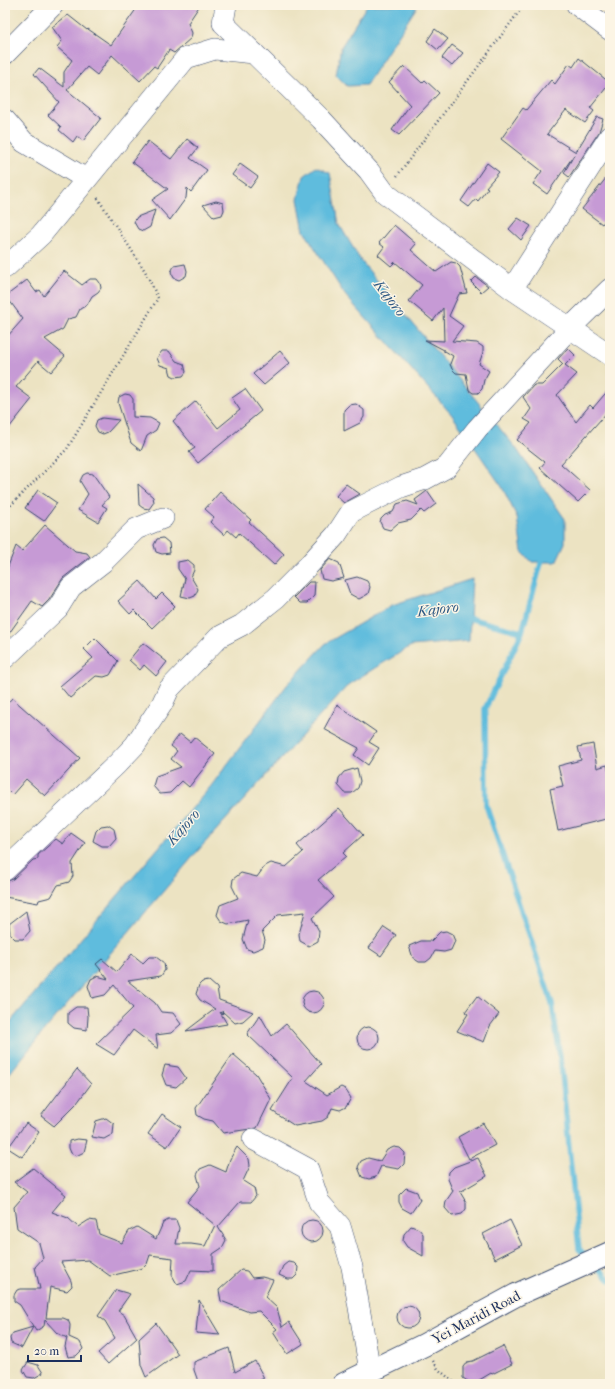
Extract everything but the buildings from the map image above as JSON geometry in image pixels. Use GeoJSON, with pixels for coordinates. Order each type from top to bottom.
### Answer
{"type":"FeatureCollection","features":[{"type":"Feature","properties":{"kind":"main road","name":"Yei Maridi Road"},"geometry":{"type":"LineString","coordinates":[[344,1384],[424,1345],[516,1295],[607,1255]]}},
{"type":"Feature","properties":{"kind":"street"},"geometry":{"type":"LineString","coordinates":[[5,54],[53,5]]}},
{"type":"Feature","properties":{"kind":"street"},"geometry":{"type":"LineString","coordinates":[[226,5],[223,23],[322,119],[369,171],[385,193],[512,289],[610,355]]}},
{"type":"Feature","properties":{"kind":"street"},"geometry":{"type":"LineString","coordinates":[[577,5],[610,30]]}},
{"type":"Feature","properties":{"kind":"street"},"geometry":{"type":"LineString","coordinates":[[5,268],[41,235],[186,58],[215,48],[254,53]]}},
{"type":"Feature","properties":{"kind":"street"},"geometry":{"type":"LineString","coordinates":[[5,120],[24,142],[86,179]]}},
{"type":"Feature","properties":{"kind":"street"},"geometry":{"type":"LineString","coordinates":[[512,289],[610,136]]}},
{"type":"Feature","properties":{"kind":"street"},"geometry":{"type":"LineString","coordinates":[[5,870],[118,764],[135,745],[162,704],[169,689],[219,637],[242,625],[276,598],[336,535],[351,512],[401,487],[425,479],[447,467],[477,429],[570,328],[610,289]]}},
{"type":"Feature","properties":{"kind":"street"},"geometry":{"type":"LineString","coordinates":[[5,658],[58,608],[71,587],[103,562],[136,529],[163,518]]}},
{"type":"Feature","properties":{"kind":"street"},"geometry":{"type":"LineString","coordinates":[[253,1139],[308,1169],[319,1202],[340,1226],[352,1267],[370,1371]]}},
{"type":"Feature","properties":{"kind":"path"},"geometry":{"type":"LineString","coordinates":[[385,193],[524,5]]}},
{"type":"Feature","properties":{"kind":"path"},"geometry":{"type":"LineString","coordinates":[[5,511],[67,449],[158,298],[145,271],[86,179]]}},
{"type":"Feature","properties":{"kind":"path"},"geometry":{"type":"LineString","coordinates":[[424,1345],[438,1369],[456,1384]]}},
{"type":"Feature","properties":{"kind":"water"},"geometry":{"type":"Polygon","coordinates":[[[367,5],[418,5],[366,85],[347,86],[336,75],[341,47],[367,5]]]}},
{"type":"Feature","properties":{"kind":"water"},"geometry":{"type":"Polygon","coordinates":[[[316,167],[330,173],[339,224],[361,261],[516,448],[565,519],[565,543],[556,562],[532,562],[522,552],[517,517],[502,487],[452,415],[345,295],[304,231],[298,199],[304,176],[316,167]]]}},
{"type":"Feature","properties":{"kind":"water"},"geometry":{"type":"Polygon","coordinates":[[[472,579],[469,641],[411,646],[349,684],[202,846],[44,1031],[5,1079],[5,1028],[211,786],[287,685],[325,644],[392,605],[472,579]]]}},
{"type":"Feature","properties":{"kind":"waterway"},"geometry":{"type":"LineString","coordinates":[[543,556],[522,632],[485,709],[486,805],[552,1003],[561,1064],[579,1249],[588,1258]]}},
{"type":"Feature","properties":{"kind":"waterway","name":"Kajoro"},"geometry":{"type":"LineString","coordinates":[[464,617],[522,632]]}},
{"type":"Feature","properties":{"kind":"waterway"},"geometry":{"type":"LineString","coordinates":[[595,1265],[610,1280]]}}]}
